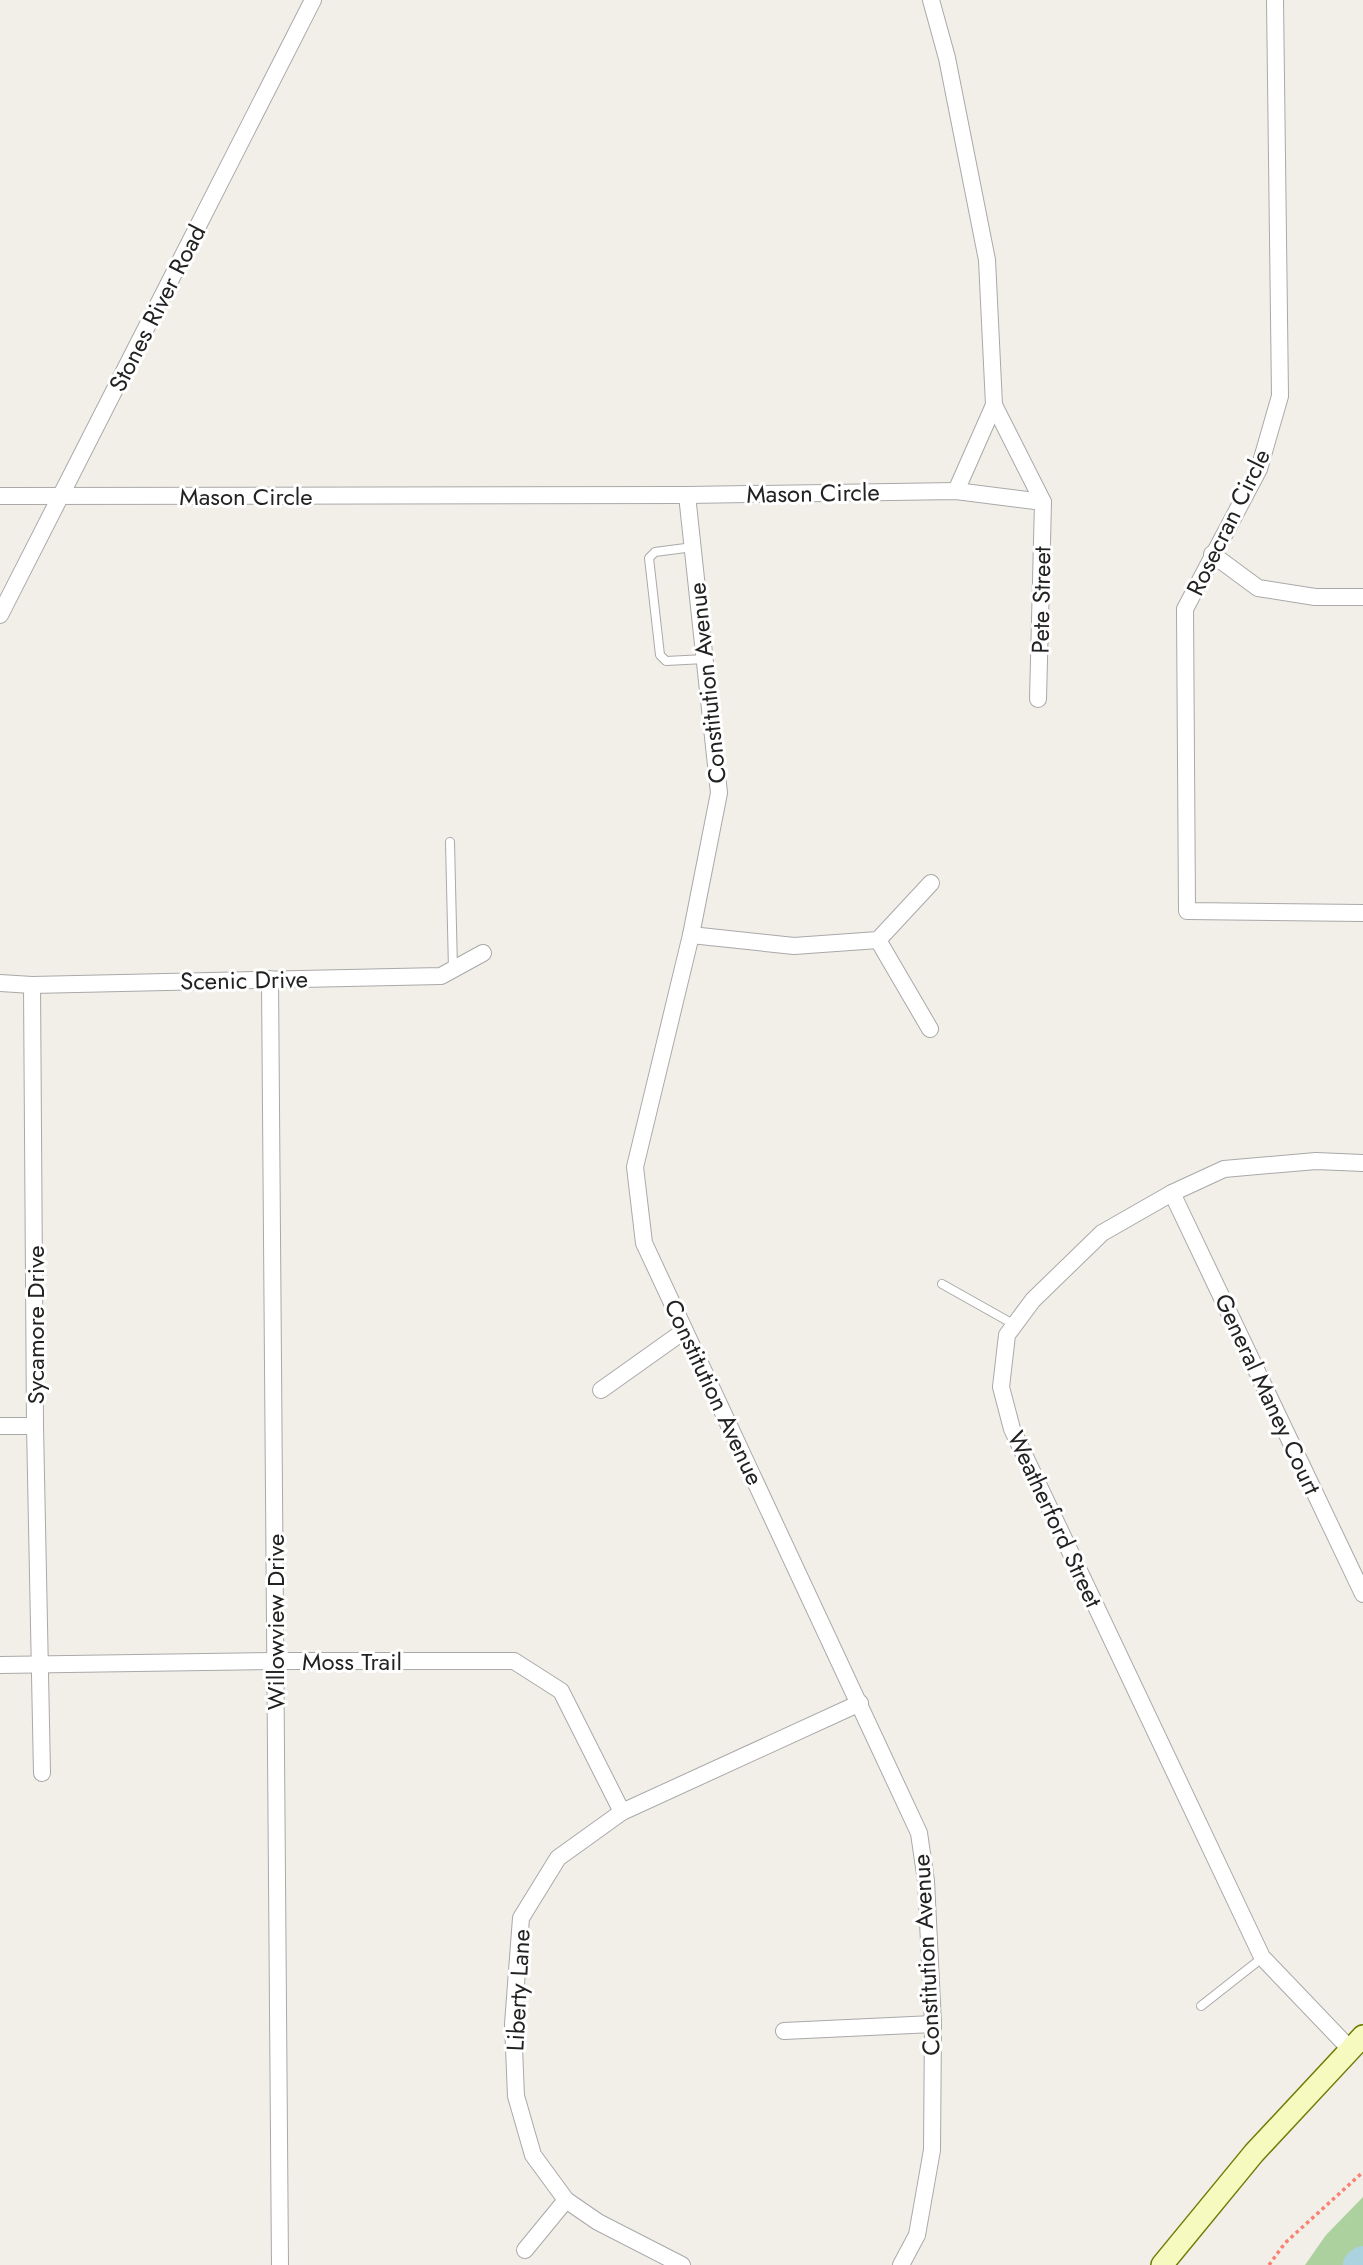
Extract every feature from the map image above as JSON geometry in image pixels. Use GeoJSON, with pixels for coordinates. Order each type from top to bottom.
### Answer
{"type":"FeatureCollection","features":[{"type":"Feature","properties":{"kind":"main road"},"geometry":{"type":"LineString","coordinates":[[1162,2265],[1254,2153],[1357,2043]]}},
{"type":"Feature","properties":{"kind":"street","name":"Stones River Road"},"geometry":{"type":"LineString","coordinates":[[0,615],[313,0]]}},
{"type":"Feature","properties":{"kind":"street"},"geometry":{"type":"LineString","coordinates":[[930,0],[947,58],[987,260],[994,405],[1043,502]]}},
{"type":"Feature","properties":{"kind":"street","name":"Rosecran Circle"},"geometry":{"type":"LineString","coordinates":[[1275,0],[1280,396],[1259,469],[1185,609],[1187,911],[1363,913]]}},
{"type":"Feature","properties":{"kind":"street"},"geometry":{"type":"LineString","coordinates":[[956,491],[994,405]]}},
{"type":"Feature","properties":{"kind":"street","name":"Mason Circle"},"geometry":{"type":"LineString","coordinates":[[0,496],[687,495],[956,491],[1043,502]]}},
{"type":"Feature","properties":{"kind":"street","name":"Constitution Avenue"},"geometry":{"type":"LineString","coordinates":[[687,495],[719,793],[691,935],[635,1167],[645,1243],[919,1833],[926,1881],[933,2024],[932,2150],[917,2235],[901,2265]]}},
{"type":"Feature","properties":{"kind":"street","name":"Pete Street"},"geometry":{"type":"LineString","coordinates":[[1038,699],[1043,502]]}},
{"type":"Feature","properties":{"kind":"street"},"geometry":{"type":"LineString","coordinates":[[1212,554],[1258,588],[1315,597],[1363,597]]}},
{"type":"Feature","properties":{"kind":"street"},"geometry":{"type":"LineString","coordinates":[[691,935],[794,946],[878,940],[931,883]]}},
{"type":"Feature","properties":{"kind":"street"},"geometry":{"type":"LineString","coordinates":[[878,940],[930,1029]]}},
{"type":"Feature","properties":{"kind":"street","name":"Scenic Drive"},"geometry":{"type":"LineString","coordinates":[[0,983],[32,985],[441,976],[483,953]]}},
{"type":"Feature","properties":{"kind":"street","name":"Willowview Drive"},"geometry":{"type":"LineString","coordinates":[[270,979],[280,2265]]}},
{"type":"Feature","properties":{"kind":"street","name":"Sycamore Drive"},"geometry":{"type":"LineString","coordinates":[[32,985],[42,1773]]}},
{"type":"Feature","properties":{"kind":"street","name":"Weatherford Street"},"geometry":{"type":"LineString","coordinates":[[1357,2043],[1262,1958],[1012,1429],[1002,1387],[1007,1335],[1033,1300],[1101,1233],[1172,1193],[1224,1169],[1316,1161],[1363,1163]]}},
{"type":"Feature","properties":{"kind":"street","name":"General Maney Court"},"geometry":{"type":"LineString","coordinates":[[1172,1193],[1363,1594]]}},
{"type":"Feature","properties":{"kind":"street"},"geometry":{"type":"LineString","coordinates":[[601,1391],[684,1331]]}},
{"type":"Feature","properties":{"kind":"street"},"geometry":{"type":"LineString","coordinates":[[0,1426],[36,1426]]}},
{"type":"Feature","properties":{"kind":"street","name":"Moss Trail"},"geometry":{"type":"LineString","coordinates":[[0,1665],[514,1661],[561,1691],[622,1812]]}},
{"type":"Feature","properties":{"kind":"street","name":"Liberty Lane"},"geometry":{"type":"LineString","coordinates":[[682,2265],[598,2222],[566,2200],[533,2155],[516,2096],[513,2024],[521,1918],[558,1858],[622,1812],[860,1703]]}},
{"type":"Feature","properties":{"kind":"street"},"geometry":{"type":"LineString","coordinates":[[784,2031],[933,2024]]}},
{"type":"Feature","properties":{"kind":"street"},"geometry":{"type":"LineString","coordinates":[[525,2250],[566,2200]]}},
{"type":"Feature","properties":{"kind":"lane"},"geometry":{"type":"LineString","coordinates":[[693,547],[655,552],[649,558],[660,655],[666,661],[705,659]]}},
{"type":"Feature","properties":{"kind":"lane"},"geometry":{"type":"LineString","coordinates":[[450,842],[453,970]]}},
{"type":"Feature","properties":{"kind":"lane"},"geometry":{"type":"LineString","coordinates":[[942,1284],[1015,1325]]}},
{"type":"Feature","properties":{"kind":"lane"},"geometry":{"type":"LineString","coordinates":[[1201,2006],[1262,1958]]}},
{"type":"Feature","properties":{"kind":"path"},"geometry":{"type":"LineString","coordinates":[[1269,2265],[1285,2243],[1363,2172]]}},
{"type":"Feature","properties":{"kind":"green space"},"geometry":{"type":"Polygon","coordinates":[[[1363,2197],[1363,2265],[1305,2265],[1326,2235],[1363,2197]]]}},
{"type":"Feature","properties":{"kind":"waterway"},"geometry":{"type":"LineString","coordinates":[[1359,2265],[1363,2262]]}}]}
